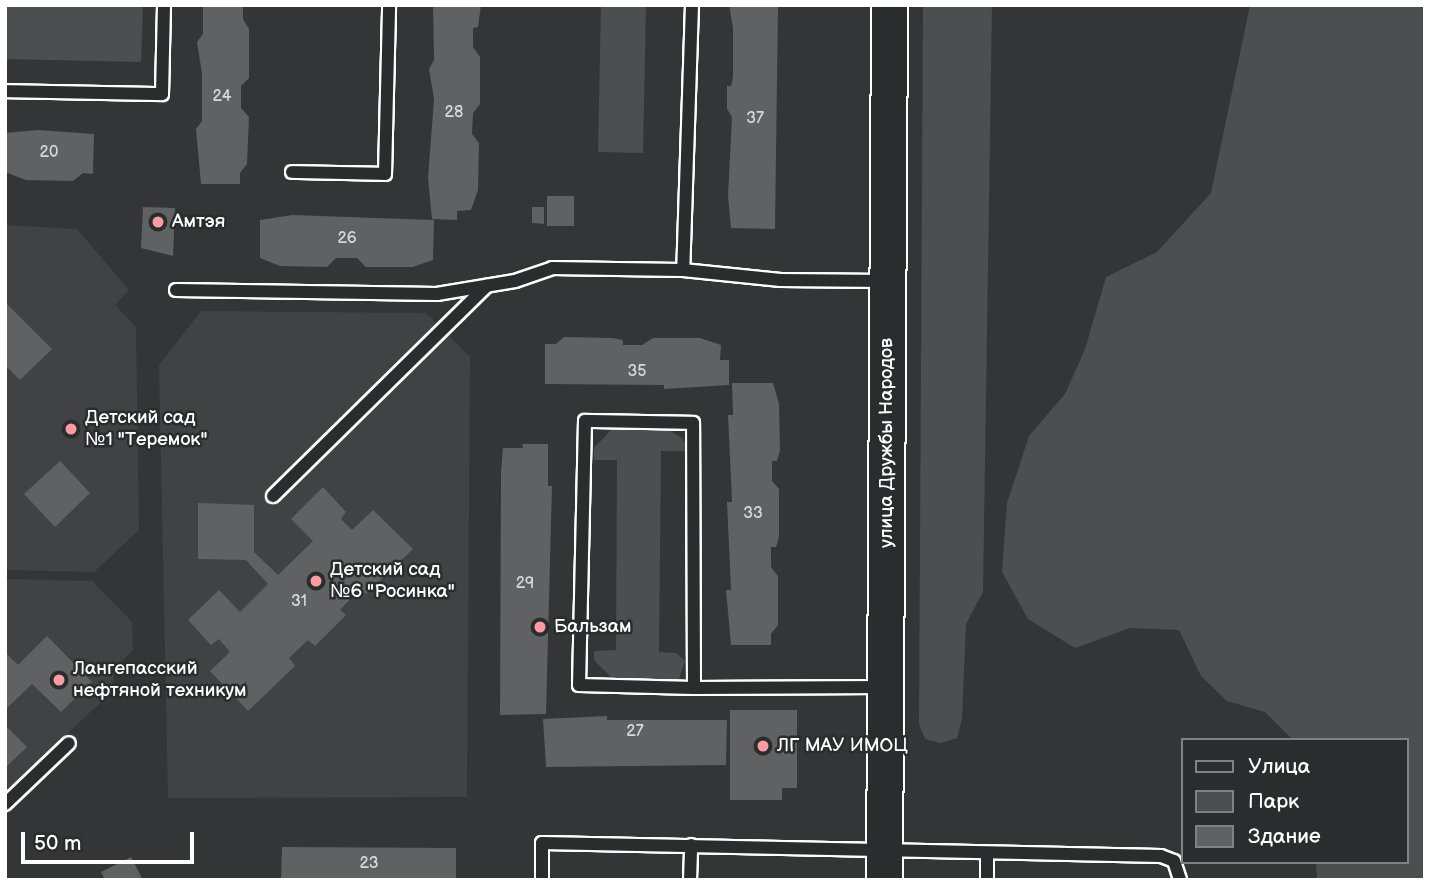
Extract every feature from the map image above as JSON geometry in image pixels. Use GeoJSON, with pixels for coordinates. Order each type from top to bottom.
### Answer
{"type":"FeatureCollection","features":[{"type":"Feature","properties":{"kind":"street","name":"улица Дружбы Народов"},"geometry":{"type":"LineString","coordinates":[[884,866],[889,5]]}},
{"type":"Feature","properties":{"kind":"lane"},"geometry":{"type":"LineString","coordinates":[[5,91],[162,94],[164,5]]}},
{"type":"Feature","properties":{"kind":"lane"},"geometry":{"type":"LineString","coordinates":[[292,173],[385,174],[388,5]]}},
{"type":"Feature","properties":{"kind":"lane"},"geometry":{"type":"LineString","coordinates":[[683,270],[692,5]]}},
{"type":"Feature","properties":{"kind":"lane"},"geometry":{"type":"LineString","coordinates":[[176,289],[437,294],[487,286],[552,268],[683,270],[780,280],[888,281]]}},
{"type":"Feature","properties":{"kind":"lane"},"geometry":{"type":"LineString","coordinates":[[273,496],[487,286]]}},
{"type":"Feature","properties":{"kind":"lane"},"geometry":{"type":"LineString","coordinates":[[694,688],[693,423],[585,421],[579,685],[694,688],[886,687]]}},
{"type":"Feature","properties":{"kind":"lane"},"geometry":{"type":"LineString","coordinates":[[5,804],[69,743]]}},
{"type":"Feature","properties":{"kind":"lane"},"geometry":{"type":"LineString","coordinates":[[542,880],[542,844],[691,845],[884,866],[987,853],[1161,856],[1174,861],[1180,880]]}},
{"type":"Feature","properties":{"kind":"lane"},"geometry":{"type":"LineString","coordinates":[[690,880],[691,845]]}},
{"type":"Feature","properties":{"kind":"lane"},"geometry":{"type":"LineString","coordinates":[[987,853],[987,880]]}},
{"type":"Feature","properties":{"kind":"shaded area","name":"Детский сад №1 \"Теремок\""},"geometry":{"type":"Polygon","coordinates":[[[5,225],[77,229],[129,290],[115,305],[136,327],[139,530],[94,572],[5,570],[5,225]]]}},
{"type":"Feature","properties":{"kind":"shaded area","name":"Детский сад №6 \"Росинка\""},"geometry":{"type":"Polygon","coordinates":[[[201,311],[426,313],[470,357],[467,797],[168,798],[159,365],[201,311]]]}},
{"type":"Feature","properties":{"kind":"shaded area","name":"Лангепасский нефтяной техникум"},"geometry":{"type":"Polygon","coordinates":[[[5,579],[92,581],[132,622],[133,650],[114,670],[113,691],[5,792],[5,579]]]}},
{"type":"Feature","properties":{"kind":"green space"},"geometry":{"type":"Polygon","coordinates":[[[5,5],[143,5],[141,62],[5,59],[5,5]]]}},
{"type":"Feature","properties":{"kind":"green space"},"geometry":{"type":"Polygon","coordinates":[[[601,5],[646,5],[643,153],[598,152],[601,5]]]}},
{"type":"Feature","properties":{"kind":"green space"},"geometry":{"type":"Polygon","coordinates":[[[923,5],[992,5],[983,592],[966,624],[962,719],[957,738],[941,743],[925,739],[919,724],[923,5]]]}},
{"type":"Feature","properties":{"kind":"green space"},"geometry":{"type":"Polygon","coordinates":[[[1250,5],[1425,5],[1425,880],[1317,880],[1316,864],[1409,864],[1409,738],[1291,738],[1265,712],[1227,701],[1201,676],[1179,630],[1130,628],[1075,648],[1028,619],[1002,572],[1007,503],[1029,436],[1065,394],[1085,349],[1106,277],[1157,252],[1211,193],[1250,5]]]}},
{"type":"Feature","properties":{"kind":"green space"},"geometry":{"type":"Polygon","coordinates":[[[667,429],[682,438],[690,451],[661,451],[659,652],[676,653],[685,661],[679,679],[613,679],[594,660],[594,651],[616,650],[617,460],[594,460],[594,448],[611,430],[667,429]]]}},
{"type":"Feature","properties":{"kind":"building"},"geometry":{"type":"Polygon","coordinates":[[[203,5],[243,5],[243,19],[249,29],[249,78],[241,86],[241,108],[249,117],[247,164],[240,173],[240,184],[201,184],[196,129],[202,121],[202,74],[197,42],[203,34],[203,5]]]}},
{"type":"Feature","properties":{"kind":"building"},"geometry":{"type":"Polygon","coordinates":[[[433,5],[481,5],[478,27],[473,28],[473,47],[480,57],[480,104],[473,113],[472,134],[479,143],[478,190],[471,210],[457,211],[457,220],[432,219],[428,178],[434,99],[429,69],[434,60],[433,5]]]}},
{"type":"Feature","properties":{"kind":"building"},"geometry":{"type":"Polygon","coordinates":[[[729,5],[778,5],[775,229],[731,228],[728,196],[732,117],[727,109],[727,86],[731,86],[733,77],[733,28],[729,5]]]}},
{"type":"Feature","properties":{"kind":"building"},"geometry":{"type":"Polygon","coordinates":[[[38,130],[94,134],[93,174],[83,173],[73,181],[26,180],[5,172],[5,133],[38,130]]]}},
{"type":"Feature","properties":{"kind":"building"},"geometry":{"type":"Polygon","coordinates":[[[547,196],[574,196],[574,226],[547,226],[547,196]]]}},
{"type":"Feature","properties":{"kind":"building","name":"Амтэя"},"geometry":{"type":"Polygon","coordinates":[[[143,207],[175,208],[173,256],[141,248],[143,207]]]}},
{"type":"Feature","properties":{"kind":"building"},"geometry":{"type":"Polygon","coordinates":[[[532,207],[544,207],[544,224],[532,223],[532,207]]]}},
{"type":"Feature","properties":{"kind":"building"},"geometry":{"type":"Polygon","coordinates":[[[292,215],[434,220],[433,260],[413,267],[366,267],[357,258],[336,258],[327,267],[280,266],[260,258],[260,220],[292,215]]]}},
{"type":"Feature","properties":{"kind":"building"},"geometry":{"type":"Polygon","coordinates":[[[5,302],[52,349],[20,380],[5,365],[5,302]]]}},
{"type":"Feature","properties":{"kind":"building"},"geometry":{"type":"Polygon","coordinates":[[[564,337],[613,338],[623,340],[623,345],[642,345],[653,338],[700,338],[721,345],[720,360],[729,360],[729,385],[664,389],[664,385],[545,384],[545,344],[556,344],[564,337]]]}},
{"type":"Feature","properties":{"kind":"building"},"geometry":{"type":"Polygon","coordinates":[[[732,383],[773,383],[779,404],[780,451],[777,461],[772,461],[772,481],[779,489],[779,537],[776,547],[771,547],[771,567],[778,576],[778,625],[771,634],[771,645],[731,645],[726,590],[731,590],[727,502],[732,502],[728,415],[733,415],[732,383]]]}},
{"type":"Feature","properties":{"kind":"building"},"geometry":{"type":"Polygon","coordinates":[[[522,444],[548,444],[548,486],[552,486],[546,714],[500,715],[503,448],[523,448],[522,444]]]}},
{"type":"Feature","properties":{"kind":"building"},"geometry":{"type":"Polygon","coordinates":[[[60,461],[90,493],[55,527],[24,494],[60,461]]]}},
{"type":"Feature","properties":{"kind":"building"},"geometry":{"type":"Polygon","coordinates":[[[323,487],[346,512],[341,519],[352,530],[373,510],[413,549],[366,594],[360,589],[340,610],[346,615],[315,646],[308,640],[289,658],[295,666],[248,711],[210,671],[230,652],[219,639],[211,645],[188,620],[219,590],[240,612],[268,584],[246,560],[198,559],[198,503],[254,505],[254,552],[278,575],[313,541],[291,519],[323,487]]]}},
{"type":"Feature","properties":{"kind":"building"},"geometry":{"type":"Polygon","coordinates":[[[47,636],[92,682],[61,712],[32,684],[5,710],[5,652],[18,665],[47,636]]]}},
{"type":"Feature","properties":{"kind":"building"},"geometry":{"type":"Polygon","coordinates":[[[730,710],[797,710],[797,788],[782,788],[782,800],[730,800],[730,710]]]}},
{"type":"Feature","properties":{"kind":"building"},"geometry":{"type":"Polygon","coordinates":[[[607,716],[607,720],[727,720],[726,765],[546,767],[543,719],[607,716]]]}},
{"type":"Feature","properties":{"kind":"building"},"geometry":{"type":"Polygon","coordinates":[[[5,725],[27,747],[5,768],[5,725]]]}},
{"type":"Feature","properties":{"kind":"building"},"geometry":{"type":"Polygon","coordinates":[[[282,847],[456,848],[456,880],[281,880],[282,847]]]}},
{"type":"Feature","properties":{"kind":"building"},"geometry":{"type":"Polygon","coordinates":[[[131,857],[143,880],[105,880],[101,872],[131,857]]]}},
{"type":"Feature","properties":{"kind":"place","name":"Амтэя"},"geometry":{"type":"Point","coordinates":[158,222]}},
{"type":"Feature","properties":{"kind":"place","name":"Детский сад №1 \"Теремок\""},"geometry":{"type":"Point","coordinates":[71,429]}},
{"type":"Feature","properties":{"kind":"place","name":"Детский сад №6 \"Росинка\""},"geometry":{"type":"Point","coordinates":[316,581]}},
{"type":"Feature","properties":{"kind":"place","name":"Бальзам"},"geometry":{"type":"Point","coordinates":[540,627]}},
{"type":"Feature","properties":{"kind":"place","name":"Лангепасский нефтяной техникум"},"geometry":{"type":"Point","coordinates":[59,680]}},
{"type":"Feature","properties":{"kind":"place","name":"ЛГ МАУ ИМОЦ"},"geometry":{"type":"Point","coordinates":[763,746]}}]}
